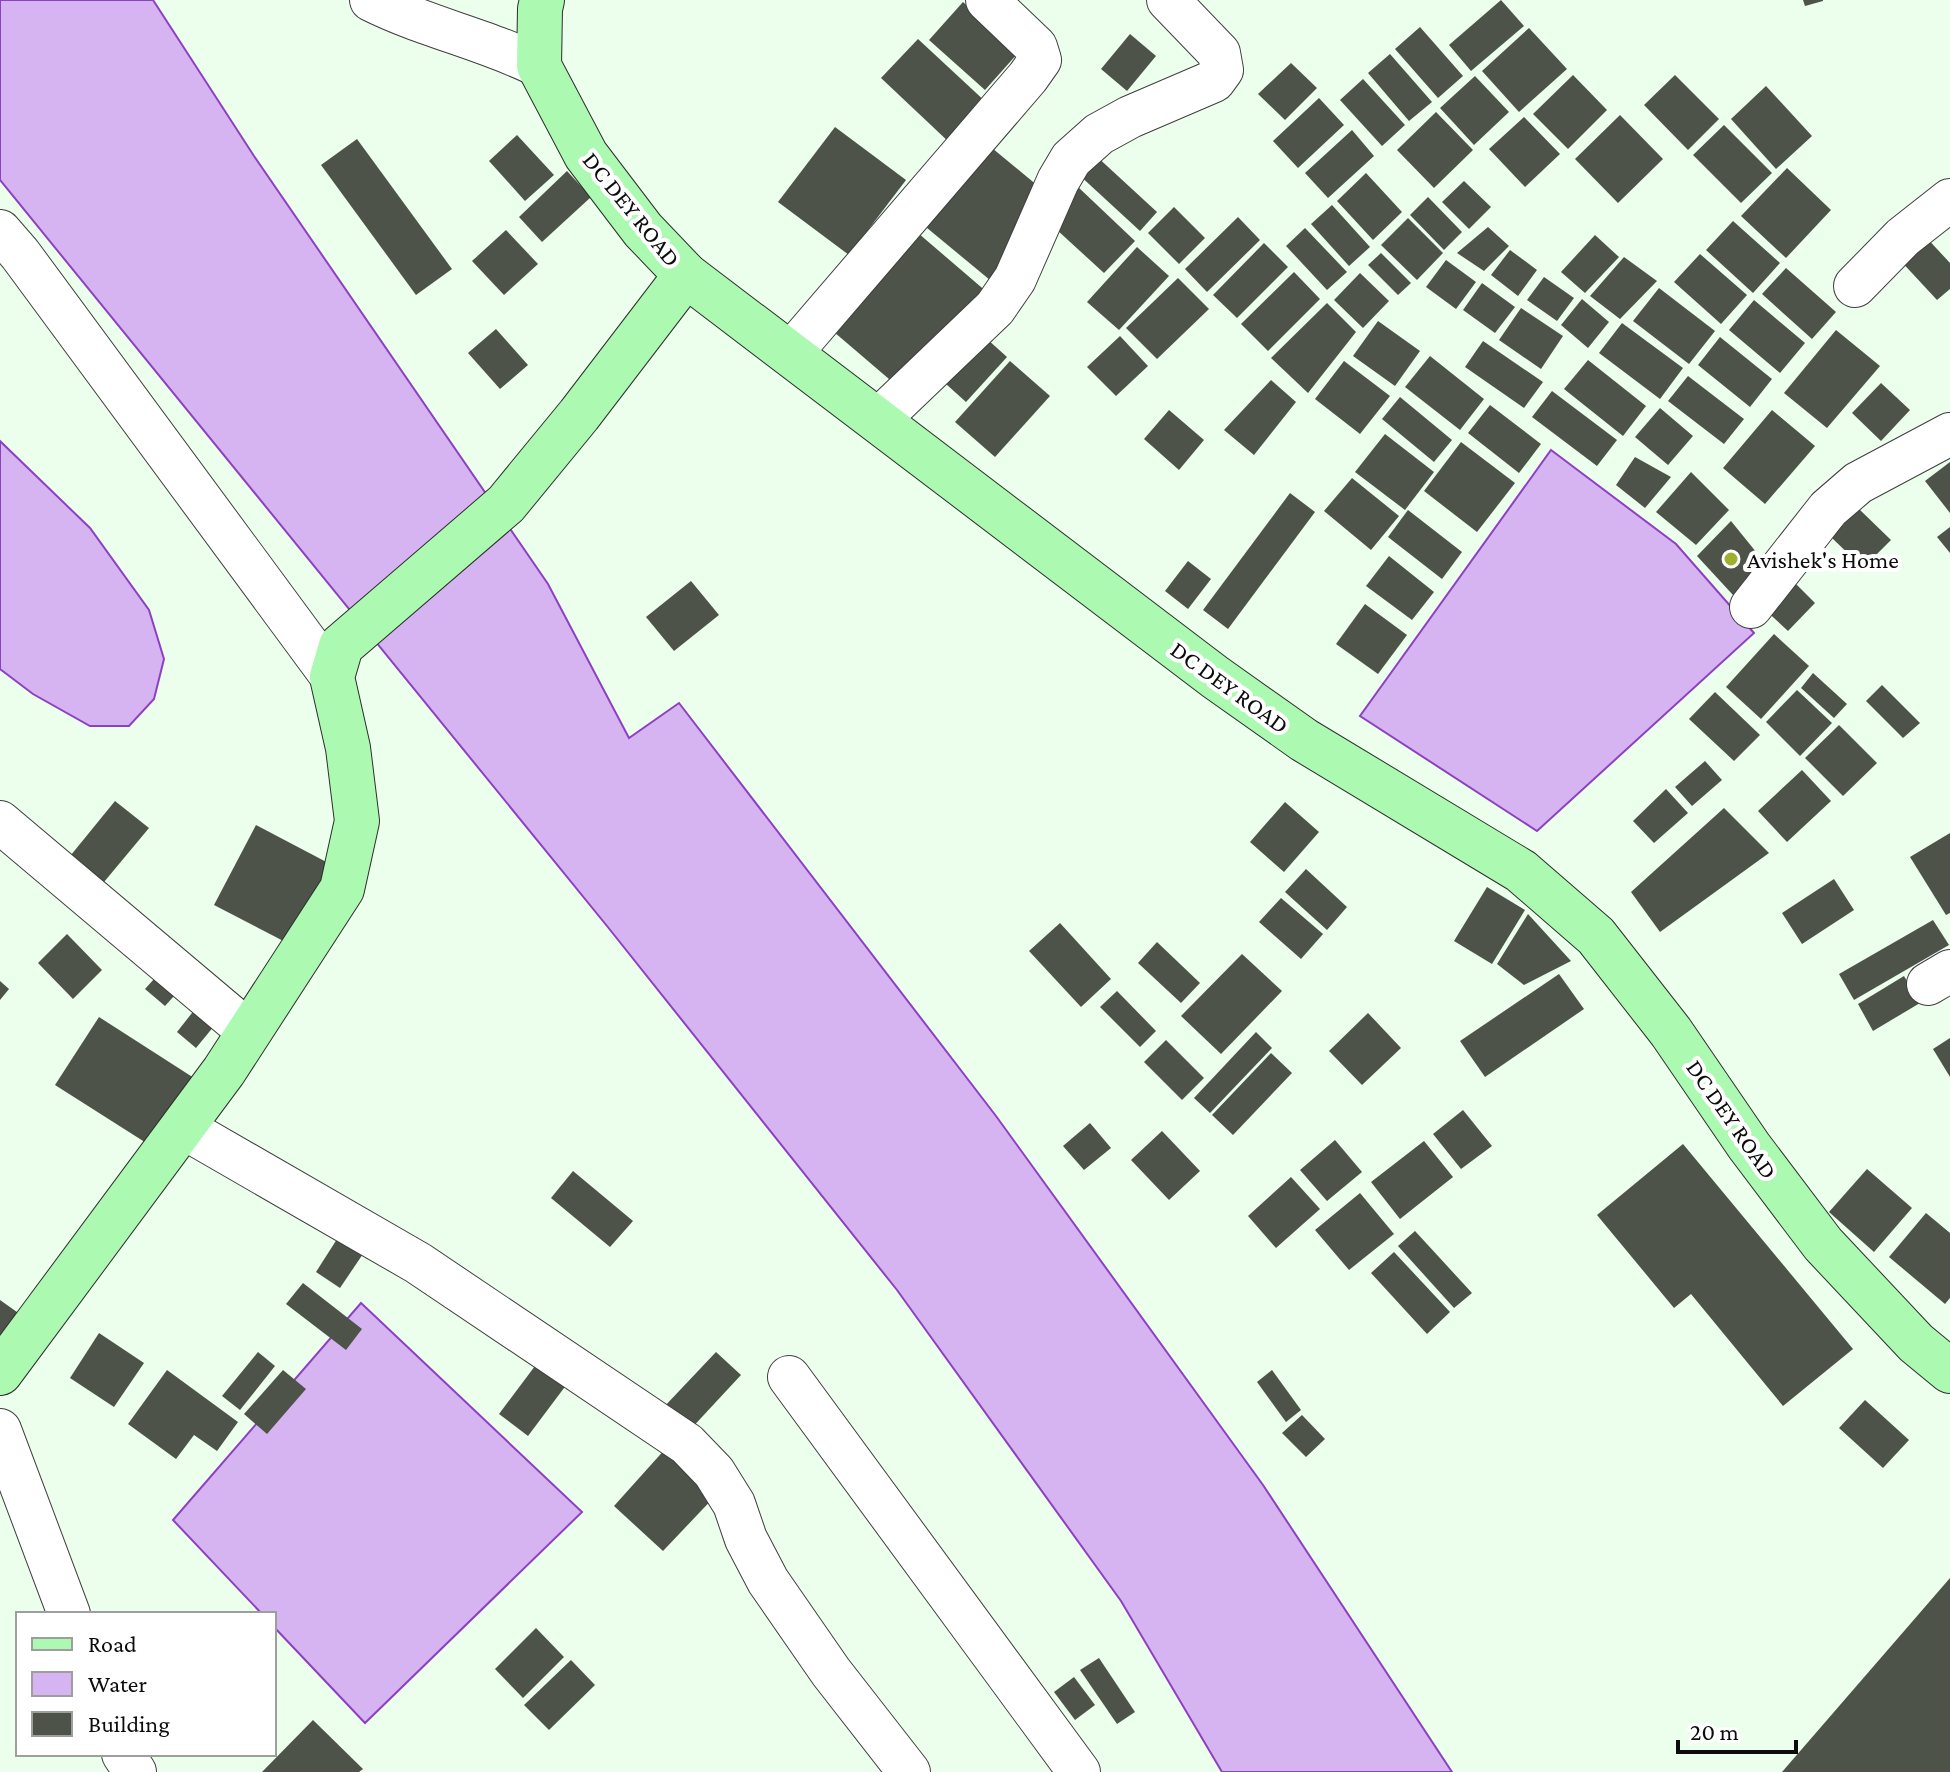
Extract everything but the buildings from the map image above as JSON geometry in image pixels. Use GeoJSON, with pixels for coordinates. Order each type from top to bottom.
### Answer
{"type":"FeatureCollection","features":[{"type":"Feature","properties":{"kind":"street"},"geometry":{"type":"LineString","coordinates":[[371,0],[392,11],[503,48],[539,66]]}},
{"type":"Feature","properties":{"kind":"street","name":"DC DEY ROAD"},"geometry":{"type":"LineString","coordinates":[[542,0],[539,66],[586,155],[643,230],[686,275],[1215,677],[1304,740],[1521,871],[1596,936],[1671,1032],[1749,1146],[1823,1244],[1916,1343],[1950,1371]]}},
{"type":"Feature","properties":{"kind":"street"},"geometry":{"type":"LineString","coordinates":[[790,354],[1040,60],[1036,47],[988,0]]}},
{"type":"Feature","properties":{"kind":"street"},"geometry":{"type":"LineString","coordinates":[[878,420],[995,308],[1015,279],[1058,181],[1071,159],[1099,134],[1130,117],[1214,81],[1222,70],[1219,53],[1168,0]]}},
{"type":"Feature","properties":{"kind":"street"},"geometry":{"type":"LineString","coordinates":[[1855,286],[1903,237],[1950,200]]}},
{"type":"Feature","properties":{"kind":"street"},"geometry":{"type":"LineString","coordinates":[[0,231],[337,662],[357,821],[342,889],[249,1032],[182,1127],[0,1373]]}},
{"type":"Feature","properties":{"kind":"street"},"geometry":{"type":"LineString","coordinates":[[337,662],[506,504],[686,275]]}},
{"type":"Feature","properties":{"kind":"street"},"geometry":{"type":"LineString","coordinates":[[1751,607],[1828,509],[1858,483],[1950,434]]}},
{"type":"Feature","properties":{"kind":"street"},"geometry":{"type":"LineString","coordinates":[[0,822],[249,1032]]}},
{"type":"Feature","properties":{"kind":"street"},"geometry":{"type":"LineString","coordinates":[[182,1127],[418,1263],[687,1444],[714,1472],[734,1504],[746,1539],[768,1581],[831,1672],[909,1772]]}},
{"type":"Feature","properties":{"kind":"street"},"geometry":{"type":"LineString","coordinates":[[789,1377],[1079,1772]]}},
{"type":"Feature","properties":{"kind":"street"},"geometry":{"type":"LineString","coordinates":[[0,1430],[68,1612]]}},
{"type":"Feature","properties":{"kind":"water"},"geometry":{"type":"Polygon","coordinates":[[[0,0],[153,0],[254,156],[548,584],[629,738],[679,703],[996,1116],[1263,1485],[1452,1772],[1222,1772],[1121,1601],[897,1290],[607,926],[0,180],[0,0]]]}},
{"type":"Feature","properties":{"kind":"water"},"geometry":{"type":"Polygon","coordinates":[[[0,441],[90,528],[149,610],[164,659],[154,699],[129,726],[90,726],[33,694],[0,669],[0,441]]]}},
{"type":"Feature","properties":{"kind":"water"},"geometry":{"type":"Polygon","coordinates":[[[1551,450],[1676,544],[1754,633],[1537,831],[1360,716],[1551,450]]]}},
{"type":"Feature","properties":{"kind":"water"},"geometry":{"type":"Polygon","coordinates":[[[361,1303],[582,1512],[365,1723],[276,1629],[276,1612],[260,1612],[173,1520],[361,1303]]]}},
{"type":"Feature","properties":{"kind":"place","name":"Avishek's Home"},"geometry":{"type":"Point","coordinates":[1731,559]}}]}
